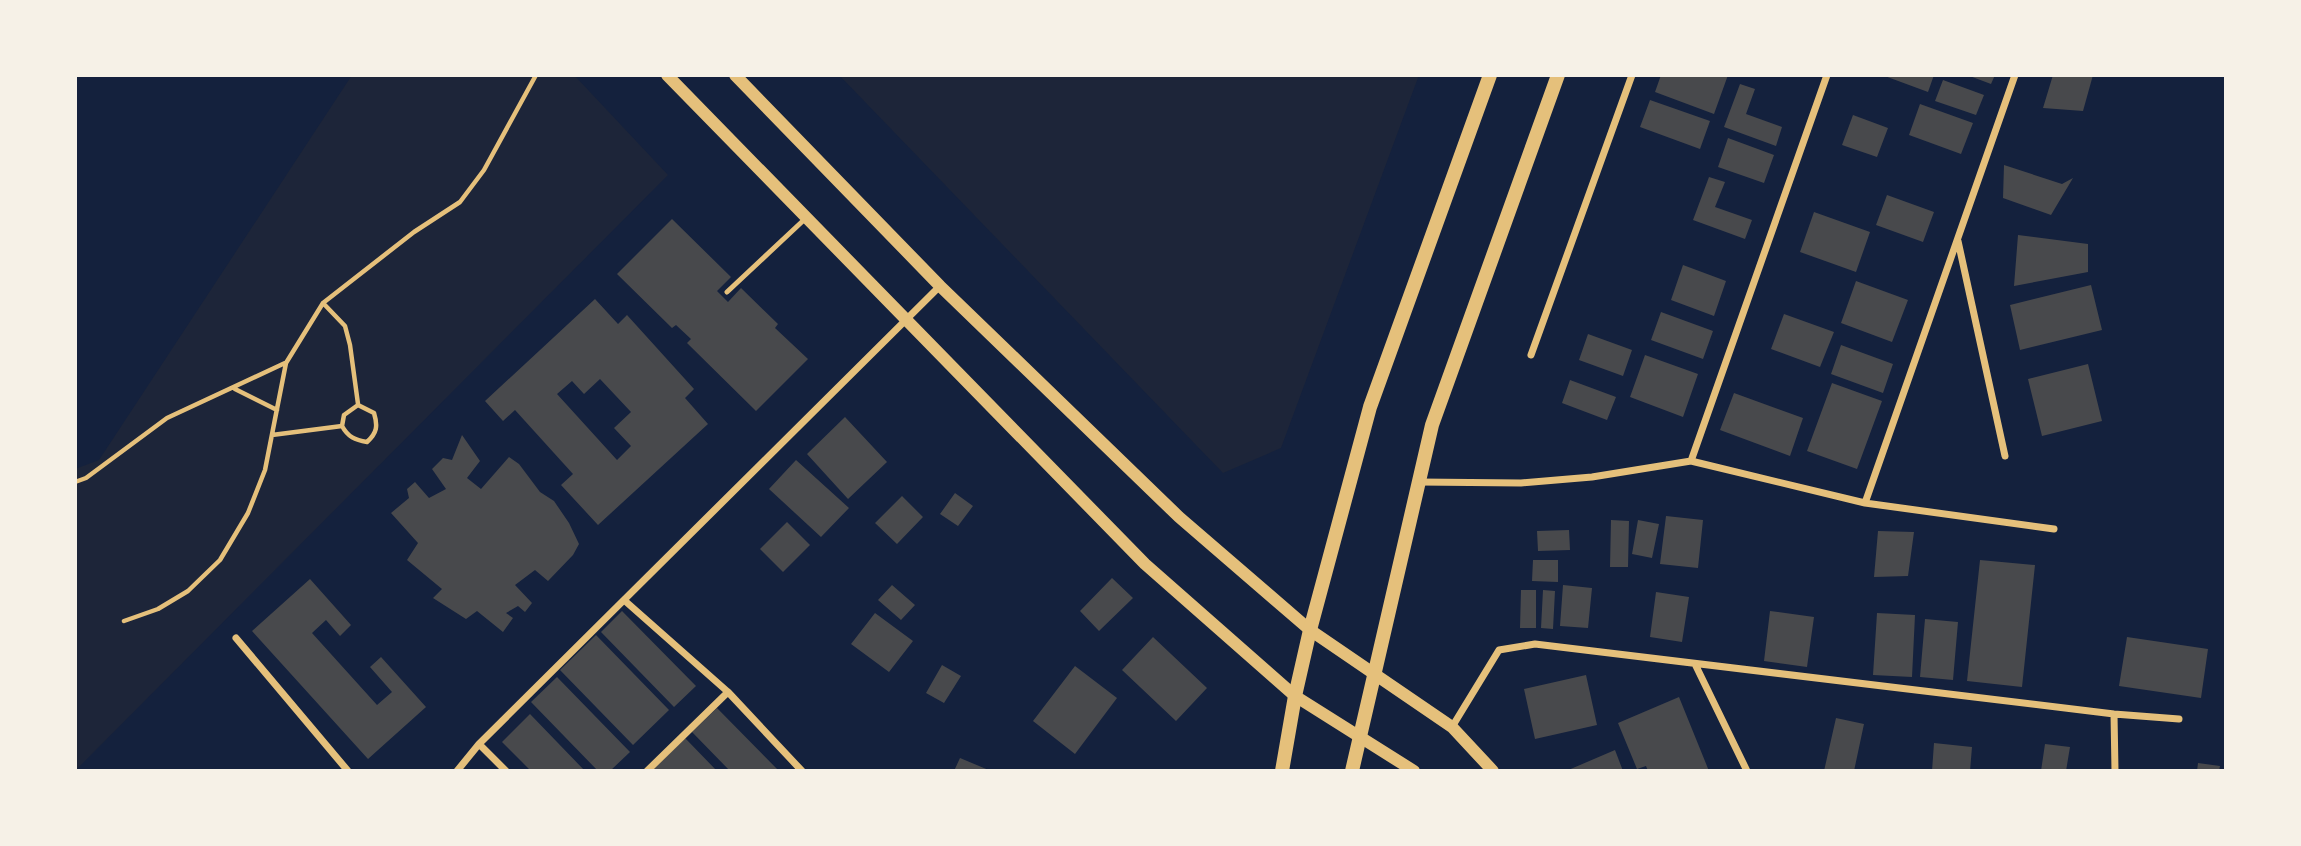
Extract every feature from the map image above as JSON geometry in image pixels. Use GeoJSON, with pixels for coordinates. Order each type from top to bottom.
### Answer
{"type":"FeatureCollection","features":[{"type":"Feature","properties":{"kind":"main road"},"geometry":{"type":"LineString","coordinates":[[1282,771],[1310,630],[1370,407],[1490,75]]}},
{"type":"Feature","properties":{"kind":"main road"},"geometry":{"type":"LineString","coordinates":[[1352,771],[1432,425],[1558,75]]}},
{"type":"Feature","properties":{"kind":"street"},"geometry":{"type":"LineString","coordinates":[[667,75],[1145,564],[1295,696],[1414,771]]}},
{"type":"Feature","properties":{"kind":"street"},"geometry":{"type":"LineString","coordinates":[[734,75],[940,286],[1179,517],[1310,630],[1452,727],[1493,771]]}},
{"type":"Feature","properties":{"kind":"street"},"geometry":{"type":"LineString","coordinates":[[1531,355],[1632,75]]}},
{"type":"Feature","properties":{"kind":"street"},"geometry":{"type":"LineString","coordinates":[[1691,461],[1827,75]]}},
{"type":"Feature","properties":{"kind":"street"},"geometry":{"type":"LineString","coordinates":[[1865,502],[2015,75]]}},
{"type":"Feature","properties":{"kind":"street"},"geometry":{"type":"LineString","coordinates":[[1957,240],[2005,456]]}},
{"type":"Feature","properties":{"kind":"street"},"geometry":{"type":"LineString","coordinates":[[457,771],[479,744],[940,286]]}},
{"type":"Feature","properties":{"kind":"street"},"geometry":{"type":"LineString","coordinates":[[1419,482],[1521,483],[1592,477],[1691,461],[1865,502],[2054,528]]}},
{"type":"Feature","properties":{"kind":"street"},"geometry":{"type":"LineString","coordinates":[[624,600],[727,692],[799,770]]}},
{"type":"Feature","properties":{"kind":"street"},"geometry":{"type":"LineString","coordinates":[[236,638],[348,771]]}},
{"type":"Feature","properties":{"kind":"street"},"geometry":{"type":"LineString","coordinates":[[1452,727],[1499,650],[1535,644],[2114,715],[2179,719]]}},
{"type":"Feature","properties":{"kind":"street"},"geometry":{"type":"LineString","coordinates":[[1695,664],[1747,771]]}},
{"type":"Feature","properties":{"kind":"street"},"geometry":{"type":"LineString","coordinates":[[647,771],[727,692]]}},
{"type":"Feature","properties":{"kind":"street"},"geometry":{"type":"LineString","coordinates":[[2114,715],[2115,771]]}},
{"type":"Feature","properties":{"kind":"street"},"geometry":{"type":"LineString","coordinates":[[479,744],[506,771]]}},
{"type":"Feature","properties":{"kind":"lane"},"geometry":{"type":"LineString","coordinates":[[727,292],[806,218]]}},
{"type":"Feature","properties":{"kind":"path"},"geometry":{"type":"LineString","coordinates":[[124,621],[158,609],[188,591],[220,560],[248,513],[265,470],[286,363],[323,303],[414,232],[460,202],[484,170],[536,75]]}},
{"type":"Feature","properties":{"kind":"path"},"geometry":{"type":"LineString","coordinates":[[323,303],[345,326],[358,405]]}},
{"type":"Feature","properties":{"kind":"path"},"geometry":{"type":"LineString","coordinates":[[75,482],[86,478],[167,418],[286,363]]}},
{"type":"Feature","properties":{"kind":"path"},"geometry":{"type":"LineString","coordinates":[[234,389],[276,410]]}},
{"type":"Feature","properties":{"kind":"path"},"geometry":{"type":"LineString","coordinates":[[358,405],[374,413],[377,424],[375,435],[367,442],[356,440],[347,434],[342,426],[344,415],[358,405]]}},
{"type":"Feature","properties":{"kind":"path"},"geometry":{"type":"LineString","coordinates":[[272,435],[342,426]]}},
{"type":"Feature","properties":{"kind":"shaded area"},"geometry":{"type":"Polygon","coordinates":[[[352,75],[574,75],[668,175],[75,771],[75,469],[99,460],[352,75]]]}},
{"type":"Feature","properties":{"kind":"shaded area"},"geometry":{"type":"Polygon","coordinates":[[[839,75],[1419,75],[1281,448],[1223,473],[839,75]]]}},
{"type":"Feature","properties":{"kind":"building"},"geometry":{"type":"Polygon","coordinates":[[[1661,75],[1728,75],[1714,114],[1655,92],[1661,75]]]}},
{"type":"Feature","properties":{"kind":"building"},"geometry":{"type":"Polygon","coordinates":[[[1882,75],[1934,75],[1928,92],[1882,75]]]}},
{"type":"Feature","properties":{"kind":"building"},"geometry":{"type":"Polygon","coordinates":[[[1967,75],[1995,75],[1991,84],[1967,75]]]}},
{"type":"Feature","properties":{"kind":"building"},"geometry":{"type":"Polygon","coordinates":[[[2053,75],[2093,75],[2083,111],[2043,108],[2053,75]]]}},
{"type":"Feature","properties":{"kind":"building"},"geometry":{"type":"Polygon","coordinates":[[[1943,80],[1984,95],[1976,115],[1935,101],[1943,80]]]}},
{"type":"Feature","properties":{"kind":"building"},"geometry":{"type":"Polygon","coordinates":[[[1740,84],[1755,89],[1746,114],[1782,127],[1776,146],[1724,127],[1740,84]]]}},
{"type":"Feature","properties":{"kind":"building"},"geometry":{"type":"Polygon","coordinates":[[[1650,100],[1710,121],[1700,149],[1640,127],[1650,100]]]}},
{"type":"Feature","properties":{"kind":"building"},"geometry":{"type":"Polygon","coordinates":[[[1920,104],[1973,123],[1961,154],[1909,135],[1920,104]]]}},
{"type":"Feature","properties":{"kind":"building"},"geometry":{"type":"Polygon","coordinates":[[[1853,115],[1888,128],[1877,157],[1842,145],[1853,115]]]}},
{"type":"Feature","properties":{"kind":"building"},"geometry":{"type":"Polygon","coordinates":[[[1728,138],[1774,155],[1764,183],[1718,167],[1728,138]]]}},
{"type":"Feature","properties":{"kind":"building"},"geometry":{"type":"Polygon","coordinates":[[[2004,165],[2062,184],[2073,178],[2051,215],[2003,198],[2004,165]]]}},
{"type":"Feature","properties":{"kind":"building"},"geometry":{"type":"Polygon","coordinates":[[[1709,177],[1725,182],[1715,207],[1752,220],[1745,239],[1693,220],[1709,177]]]}},
{"type":"Feature","properties":{"kind":"building"},"geometry":{"type":"Polygon","coordinates":[[[1887,195],[1934,212],[1923,242],[1876,225],[1887,195]]]}},
{"type":"Feature","properties":{"kind":"building"},"geometry":{"type":"Polygon","coordinates":[[[1814,212],[1870,232],[1856,272],[1800,252],[1814,212]]]}},
{"type":"Feature","properties":{"kind":"building"},"geometry":{"type":"Polygon","coordinates":[[[672,219],[731,277],[717,291],[728,302],[741,288],[778,324],[775,328],[808,359],[756,411],[687,343],[691,339],[676,325],[672,328],[617,274],[672,219]]]}},
{"type":"Feature","properties":{"kind":"building"},"geometry":{"type":"Polygon","coordinates":[[[2018,235],[2088,244],[2088,272],[2014,286],[2018,235]]]}},
{"type":"Feature","properties":{"kind":"building"},"geometry":{"type":"Polygon","coordinates":[[[1683,265],[1726,281],[1714,316],[1671,300],[1683,265]]]}},
{"type":"Feature","properties":{"kind":"building"},"geometry":{"type":"Polygon","coordinates":[[[1856,281],[1908,300],[1892,342],[1841,323],[1856,281]]]}},
{"type":"Feature","properties":{"kind":"building"},"geometry":{"type":"Polygon","coordinates":[[[2091,285],[2102,330],[2020,350],[2010,305],[2091,285]]]}},
{"type":"Feature","properties":{"kind":"building"},"geometry":{"type":"Polygon","coordinates":[[[595,299],[618,324],[627,315],[694,389],[685,398],[708,424],[598,525],[561,485],[573,474],[515,410],[503,421],[485,401],[595,299]],[[600,379],[584,394],[572,381],[557,394],[617,460],[631,446],[614,428],[631,412],[600,379]]]}},
{"type":"Feature","properties":{"kind":"building"},"geometry":{"type":"Polygon","coordinates":[[[1661,312],[1713,331],[1703,359],[1651,340],[1661,312]]]}},
{"type":"Feature","properties":{"kind":"building"},"geometry":{"type":"Polygon","coordinates":[[[1784,314],[1834,332],[1820,367],[1771,349],[1784,314]]]}},
{"type":"Feature","properties":{"kind":"building"},"geometry":{"type":"Polygon","coordinates":[[[1588,334],[1632,350],[1623,376],[1579,360],[1588,334]]]}},
{"type":"Feature","properties":{"kind":"building"},"geometry":{"type":"Polygon","coordinates":[[[1841,345],[1893,364],[1883,393],[1831,374],[1841,345]]]}},
{"type":"Feature","properties":{"kind":"building"},"geometry":{"type":"Polygon","coordinates":[[[1645,355],[1698,374],[1683,417],[1630,397],[1645,355]]]}},
{"type":"Feature","properties":{"kind":"building"},"geometry":{"type":"Polygon","coordinates":[[[2088,364],[2102,421],[2042,436],[2028,379],[2088,364]]]}},
{"type":"Feature","properties":{"kind":"building"},"geometry":{"type":"Polygon","coordinates":[[[1570,380],[1616,397],[1607,420],[1562,403],[1570,380]]]}},
{"type":"Feature","properties":{"kind":"building"},"geometry":{"type":"Polygon","coordinates":[[[1832,383],[1882,401],[1857,469],[1807,451],[1832,383]]]}},
{"type":"Feature","properties":{"kind":"building"},"geometry":{"type":"Polygon","coordinates":[[[1734,393],[1803,418],[1790,456],[1720,430],[1734,393]]]}},
{"type":"Feature","properties":{"kind":"building"},"geometry":{"type":"Polygon","coordinates":[[[845,417],[887,462],[848,499],[807,454],[845,417]]]}},
{"type":"Feature","properties":{"kind":"building"},"geometry":{"type":"Polygon","coordinates":[[[462,435],[480,461],[467,478],[481,489],[509,457],[519,464],[540,492],[554,501],[579,544],[573,555],[548,581],[535,570],[515,585],[532,603],[525,612],[518,606],[506,613],[513,618],[503,632],[477,611],[466,619],[433,598],[442,589],[407,560],[418,543],[391,513],[409,498],[407,489],[415,482],[429,498],[446,489],[432,469],[443,458],[452,460],[462,435]]]}},
{"type":"Feature","properties":{"kind":"building"},"geometry":{"type":"Polygon","coordinates":[[[796,460],[849,508],[821,537],[769,489],[796,460]]]}},
{"type":"Feature","properties":{"kind":"building"},"geometry":{"type":"Polygon","coordinates":[[[955,493],[973,506],[958,526],[940,514],[955,493]]]}},
{"type":"Feature","properties":{"kind":"building"},"geometry":{"type":"Polygon","coordinates":[[[902,496],[923,517],[897,544],[875,523],[902,496]]]}},
{"type":"Feature","properties":{"kind":"building"},"geometry":{"type":"Polygon","coordinates":[[[1666,516],[1703,520],[1698,568],[1660,564],[1666,516]]]}},
{"type":"Feature","properties":{"kind":"building"},"geometry":{"type":"Polygon","coordinates":[[[1611,520],[1629,521],[1628,567],[1610,567],[1611,520]]]}},
{"type":"Feature","properties":{"kind":"building"},"geometry":{"type":"Polygon","coordinates":[[[1638,520],[1659,524],[1652,558],[1632,554],[1638,520]]]}},
{"type":"Feature","properties":{"kind":"building"},"geometry":{"type":"Polygon","coordinates":[[[787,522],[810,545],[783,572],[760,549],[787,522]]]}},
{"type":"Feature","properties":{"kind":"building"},"geometry":{"type":"Polygon","coordinates":[[[1569,530],[1570,550],[1538,551],[1537,531],[1569,530]]]}},
{"type":"Feature","properties":{"kind":"building"},"geometry":{"type":"Polygon","coordinates":[[[1878,531],[1914,532],[1908,576],[1874,577],[1878,531]]]}},
{"type":"Feature","properties":{"kind":"building"},"geometry":{"type":"Polygon","coordinates":[[[1533,560],[1558,560],[1558,582],[1532,581],[1533,560]]]}},
{"type":"Feature","properties":{"kind":"building"},"geometry":{"type":"Polygon","coordinates":[[[1980,560],[2035,565],[2022,687],[1967,681],[1980,560]]]}},
{"type":"Feature","properties":{"kind":"building"},"geometry":{"type":"Polygon","coordinates":[[[1112,578],[1133,598],[1099,631],[1080,611],[1112,578]]]}},
{"type":"Feature","properties":{"kind":"building"},"geometry":{"type":"Polygon","coordinates":[[[310,579],[351,625],[340,636],[326,620],[312,633],[377,705],[392,692],[370,667],[381,657],[426,707],[368,759],[252,631],[310,579]]]}},
{"type":"Feature","properties":{"kind":"building"},"geometry":{"type":"Polygon","coordinates":[[[892,585],[915,605],[901,620],[878,600],[892,585]]]}},
{"type":"Feature","properties":{"kind":"building"},"geometry":{"type":"Polygon","coordinates":[[[1563,585],[1592,588],[1588,628],[1560,626],[1563,585]]]}},
{"type":"Feature","properties":{"kind":"building"},"geometry":{"type":"Polygon","coordinates":[[[1521,590],[1536,590],[1536,628],[1520,628],[1521,590]]]}},
{"type":"Feature","properties":{"kind":"building"},"geometry":{"type":"Polygon","coordinates":[[[1543,590],[1555,591],[1553,629],[1541,628],[1543,590]]]}},
{"type":"Feature","properties":{"kind":"building"},"geometry":{"type":"Polygon","coordinates":[[[1656,592],[1689,597],[1682,642],[1650,637],[1656,592]]]}},
{"type":"Feature","properties":{"kind":"building"},"geometry":{"type":"Polygon","coordinates":[[[622,611],[696,686],[674,707],[601,632],[622,611]]]}},
{"type":"Feature","properties":{"kind":"building"},"geometry":{"type":"Polygon","coordinates":[[[1770,611],[1814,617],[1807,667],[1764,661],[1770,611]]]}},
{"type":"Feature","properties":{"kind":"building"},"geometry":{"type":"Polygon","coordinates":[[[875,613],[913,641],[889,672],[851,644],[875,613]]]}},
{"type":"Feature","properties":{"kind":"building"},"geometry":{"type":"Polygon","coordinates":[[[1877,613],[1915,615],[1912,677],[1873,675],[1877,613]]]}},
{"type":"Feature","properties":{"kind":"building"},"geometry":{"type":"Polygon","coordinates":[[[1925,619],[1958,622],[1953,680],[1920,677],[1925,619]]]}},
{"type":"Feature","properties":{"kind":"building"},"geometry":{"type":"Polygon","coordinates":[[[596,635],[669,710],[633,745],[560,670],[596,635]]]}},
{"type":"Feature","properties":{"kind":"building"},"geometry":{"type":"Polygon","coordinates":[[[1153,637],[1207,688],[1176,721],[1122,670],[1153,637]]]}},
{"type":"Feature","properties":{"kind":"building"},"geometry":{"type":"Polygon","coordinates":[[[2127,637],[2208,649],[2201,698],[2119,686],[2127,637]]]}},
{"type":"Feature","properties":{"kind":"building"},"geometry":{"type":"Polygon","coordinates":[[[942,665],[961,676],[944,703],[926,693],[942,665]]]}},
{"type":"Feature","properties":{"kind":"building"},"geometry":{"type":"Polygon","coordinates":[[[1075,666],[1117,698],[1075,754],[1033,721],[1075,666]]]}},
{"type":"Feature","properties":{"kind":"building"},"geometry":{"type":"Polygon","coordinates":[[[1586,675],[1597,725],[1535,739],[1524,689],[1586,675]]]}},
{"type":"Feature","properties":{"kind":"building"},"geometry":{"type":"Polygon","coordinates":[[[557,677],[630,752],[610,771],[598,771],[531,702],[557,677]]]}},
{"type":"Feature","properties":{"kind":"building"},"geometry":{"type":"Polygon","coordinates":[[[1679,697],[1709,771],[1648,771],[1646,766],[1637,769],[1618,723],[1679,697]]]}},
{"type":"Feature","properties":{"kind":"building"},"geometry":{"type":"Polygon","coordinates":[[[717,708],[779,771],[730,771],[692,732],[717,708]]]}},
{"type":"Feature","properties":{"kind":"building"},"geometry":{"type":"Polygon","coordinates":[[[530,714],[585,771],[531,771],[502,742],[530,714]]]}},
{"type":"Feature","properties":{"kind":"building"},"geometry":{"type":"Polygon","coordinates":[[[1836,718],[1864,724],[1854,771],[1824,771],[1836,718]]]}},
{"type":"Feature","properties":{"kind":"building"},"geometry":{"type":"Polygon","coordinates":[[[685,738],[717,771],[652,771],[685,738]]]}},
{"type":"Feature","properties":{"kind":"building"},"geometry":{"type":"Polygon","coordinates":[[[1934,743],[1972,747],[1970,771],[1932,771],[1934,743]]]}},
{"type":"Feature","properties":{"kind":"building"},"geometry":{"type":"Polygon","coordinates":[[[2045,744],[2070,747],[2066,771],[2041,771],[2045,744]]]}},
{"type":"Feature","properties":{"kind":"building"},"geometry":{"type":"Polygon","coordinates":[[[1615,750],[1623,771],[1566,771],[1615,750]]]}},
{"type":"Feature","properties":{"kind":"building"},"geometry":{"type":"Polygon","coordinates":[[[960,758],[991,771],[954,771],[960,758]]]}},
{"type":"Feature","properties":{"kind":"building"},"geometry":{"type":"Polygon","coordinates":[[[2198,763],[2220,766],[2219,771],[2197,771],[2198,763]]]}}]}
